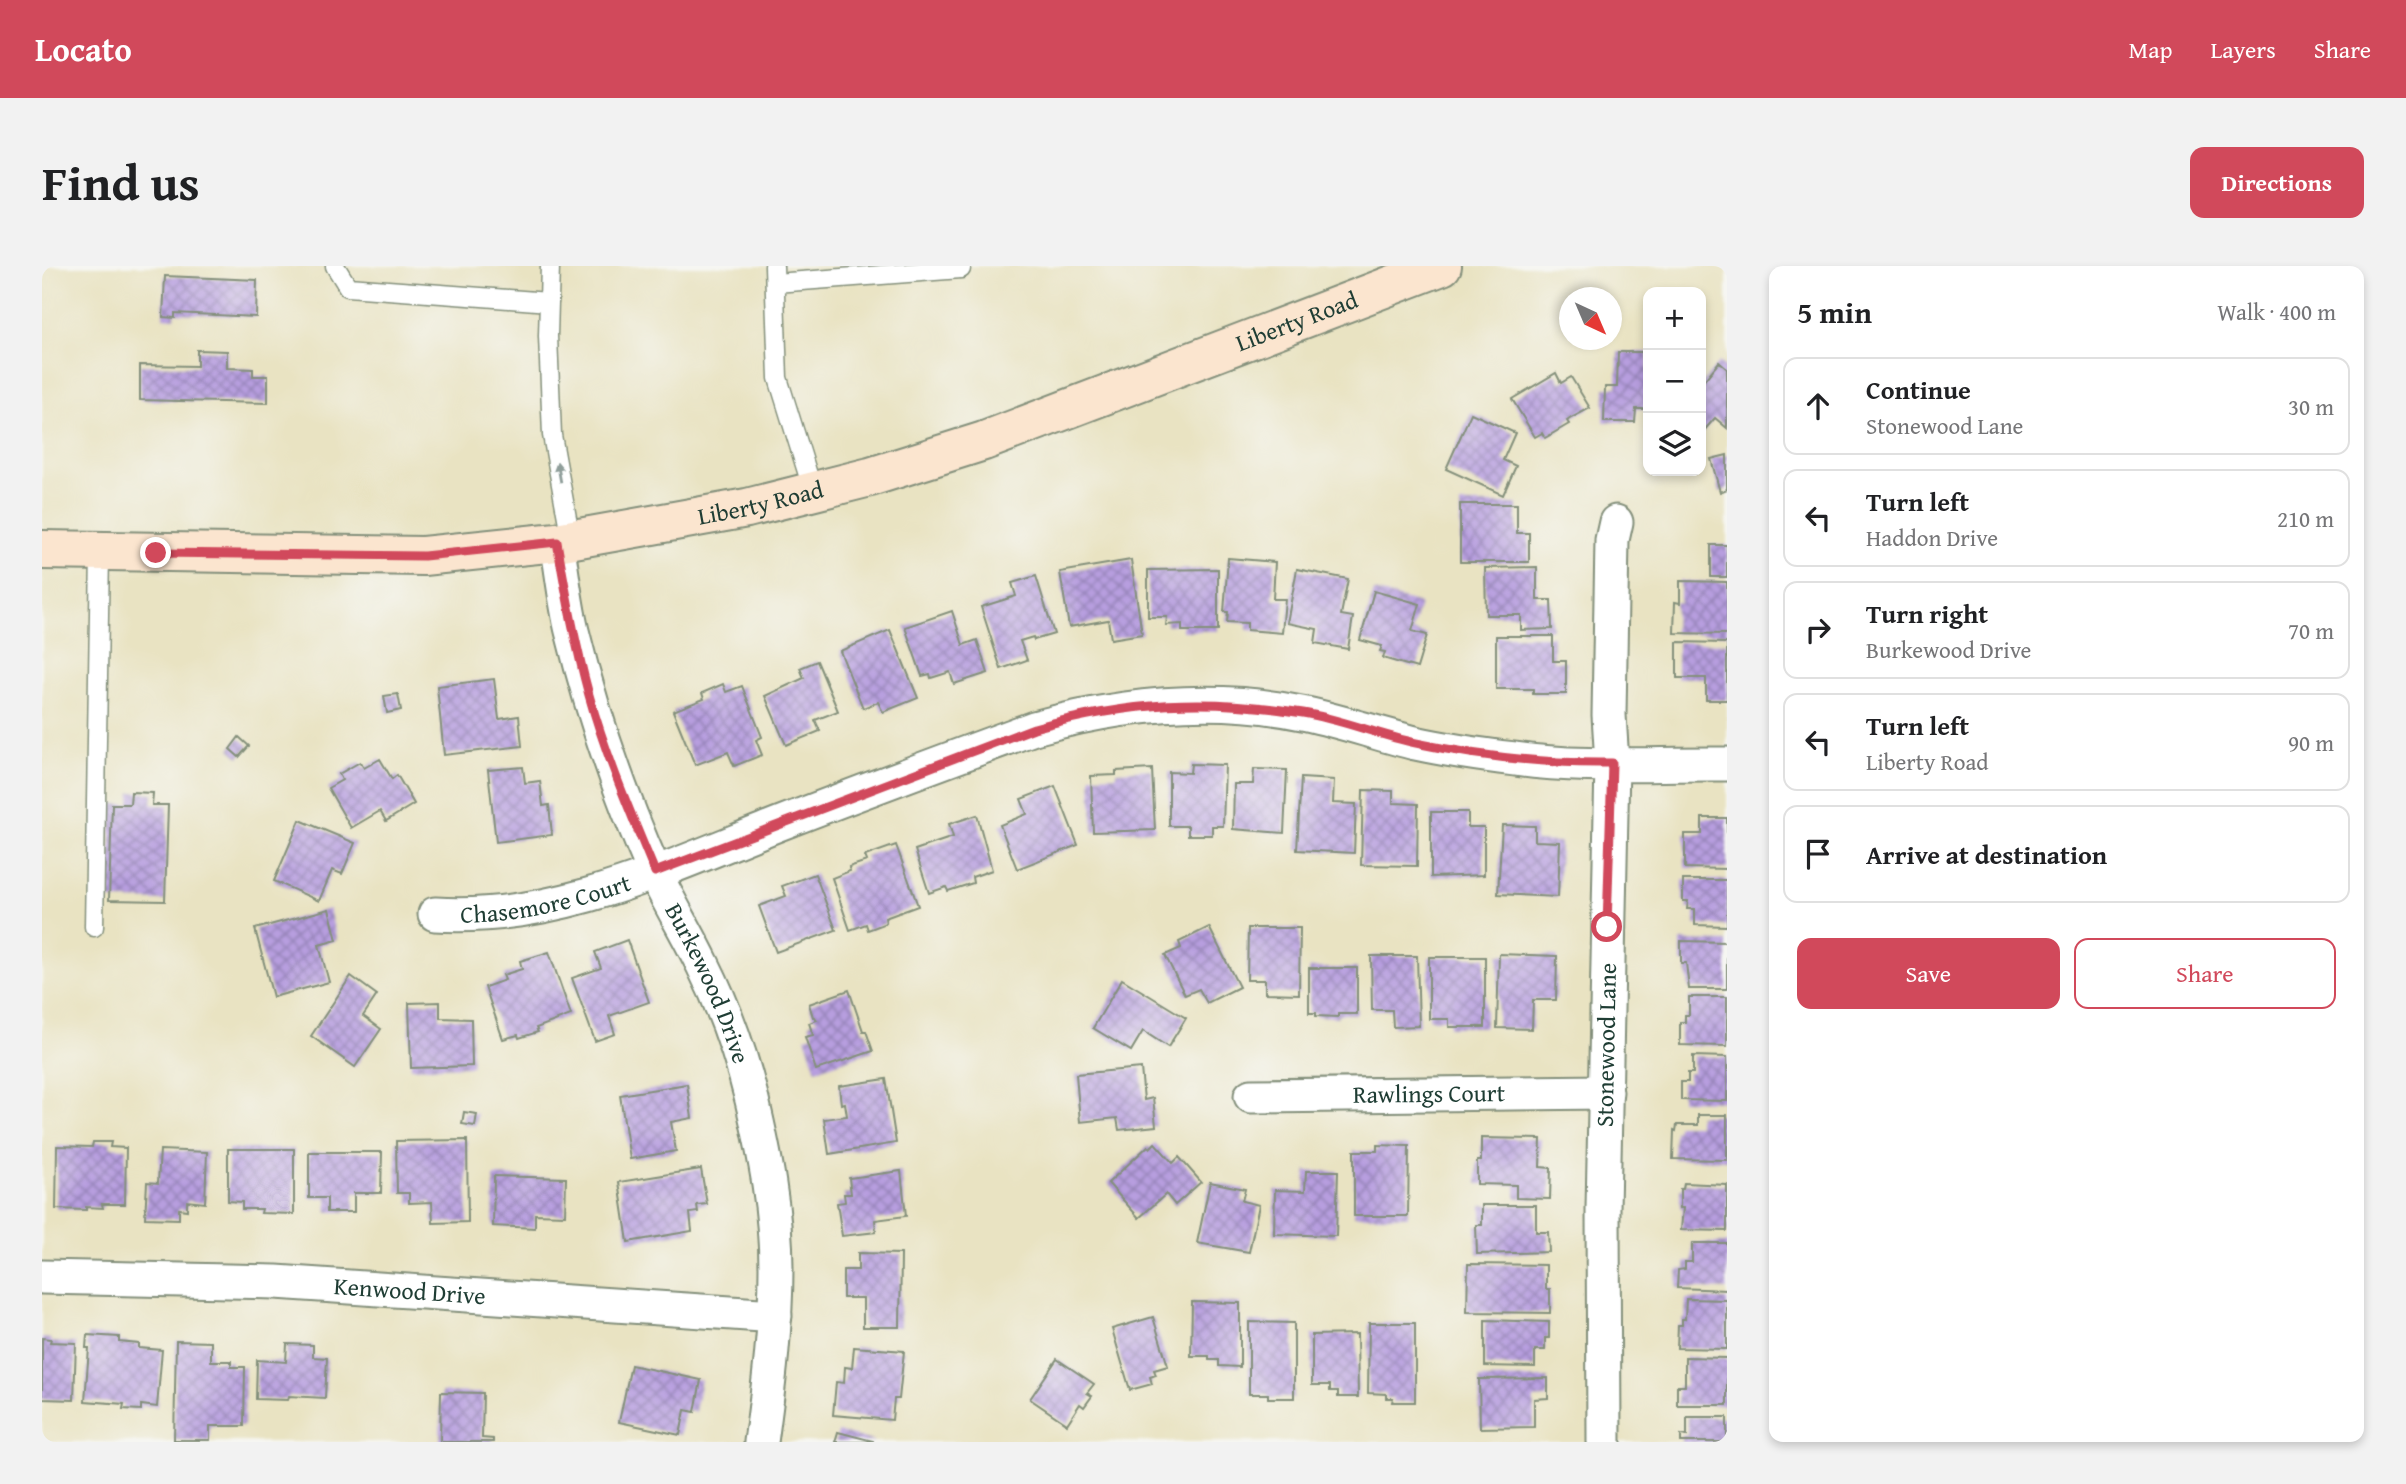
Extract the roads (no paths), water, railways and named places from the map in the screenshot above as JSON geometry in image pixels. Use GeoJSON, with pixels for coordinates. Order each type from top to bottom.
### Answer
{"type":"FeatureCollection","features":[{"type":"Feature","properties":{"kind":"main road","name":"Liberty Road"},"geometry":{"type":"LineString","coordinates":[[42,550],[424,556],[564,541],[747,508],[870,477],[984,441],[1442,266]]}},
{"type":"Feature","properties":{"kind":"street","name":"Stonewood Lane"},"geometry":{"type":"LineString","coordinates":[[1604,1442],[1603,1209],[1612,763],[1609,715],[1612,540],[1616,522]]}},
{"type":"Feature","properties":{"kind":"street","name":"Burkewood Drive"},"geometry":{"type":"LineString","coordinates":[[564,541],[572,628],[589,696],[609,758],[655,872],[705,968],[733,1038],[751,1097],[765,1160],[776,1266],[775,1316],[761,1442]]}},
{"type":"Feature","properties":{"kind":"street","name":"Chasemore Court"},"geometry":{"type":"LineString","coordinates":[[435,914],[510,912],[590,894],[655,872],[1034,728],[1076,716],[1120,708],[1179,703],[1252,706],[1306,713],[1416,743],[1562,764],[1727,764]]}},
{"type":"Feature","properties":{"kind":"street","name":"Rawlings Court"},"geometry":{"type":"LineString","coordinates":[[1251,1096],[1606,1092]]}},
{"type":"Feature","properties":{"kind":"street","name":"Kenwood Drive"},"geometry":{"type":"LineString","coordinates":[[42,1277],[276,1282],[775,1316]]}},
{"type":"Feature","properties":{"kind":"lane"},"geometry":{"type":"LineString","coordinates":[[335,266],[348,287],[549,302]]}},
{"type":"Feature","properties":{"kind":"lane"},"geometry":{"type":"LineString","coordinates":[[550,266],[548,336],[552,435],[564,541]]}},
{"type":"Feature","properties":{"kind":"lane"},"geometry":{"type":"LineString","coordinates":[[813,491],[778,378],[774,275],[961,269],[961,266]]}},
{"type":"Feature","properties":{"kind":"lane"},"geometry":{"type":"LineString","coordinates":[[94,927],[100,552]]}}]}
